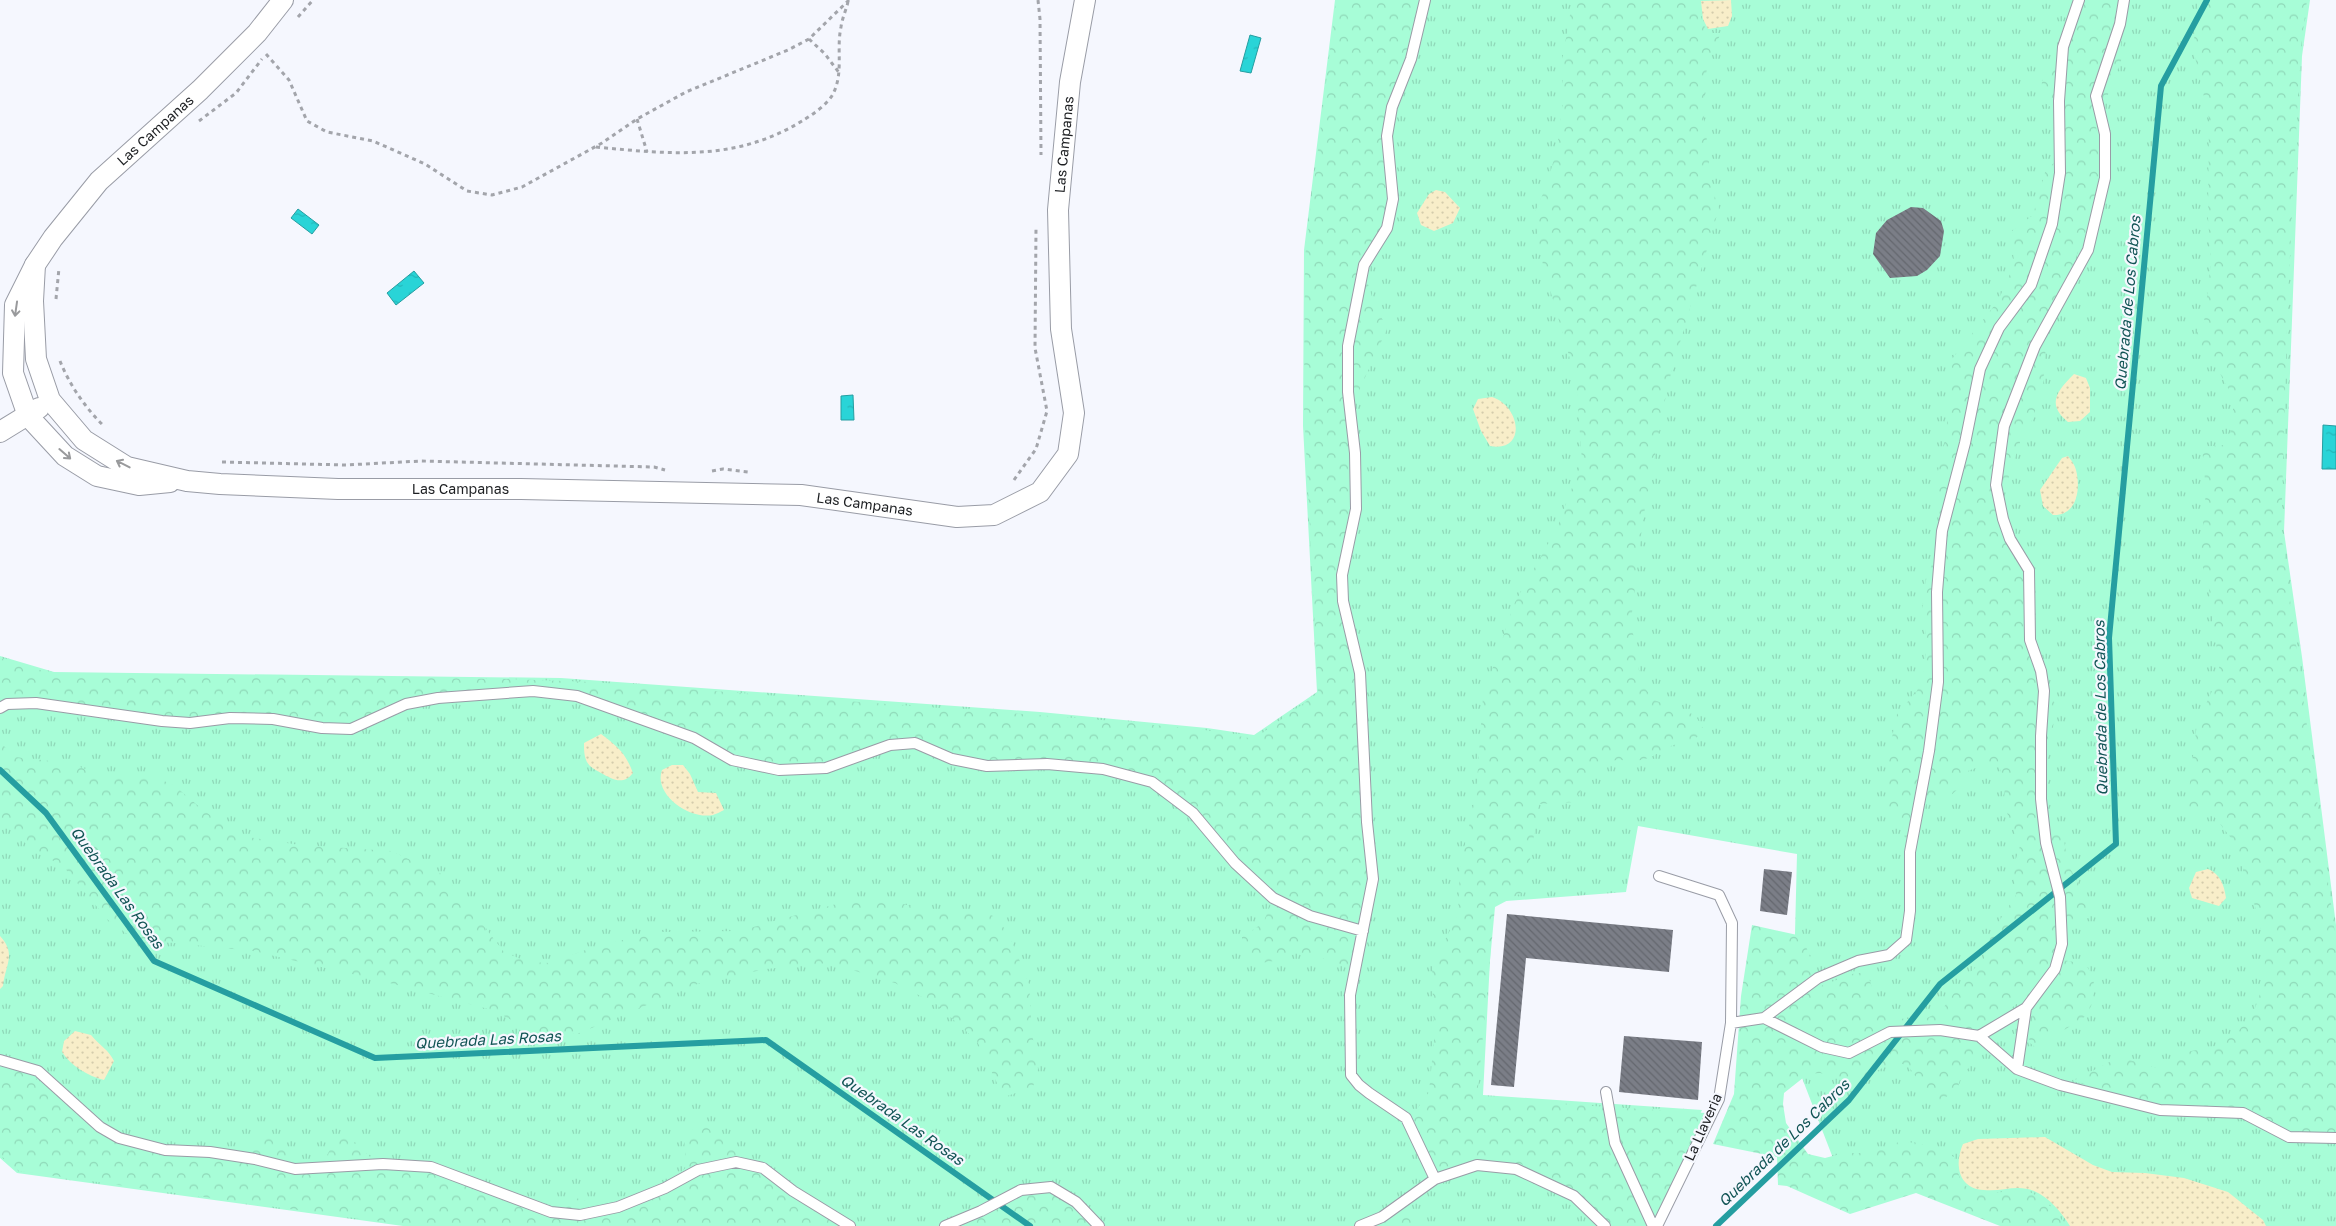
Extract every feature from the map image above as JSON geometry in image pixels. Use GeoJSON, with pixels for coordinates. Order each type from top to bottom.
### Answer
{"type":"FeatureCollection","features":[{"type":"Feature","properties":{"kind":"street","name":"Las Campanas"},"geometry":{"type":"LineString","coordinates":[[187,480],[139,485],[97,476],[66,456],[28,416],[14,373],[15,305],[35,265],[53,238],[99,181],[200,90],[257,33],[283,0]]}},
{"type":"Feature","properties":{"kind":"street","name":"Las Campanas"},"geometry":{"type":"LineString","coordinates":[[35,265],[33,301],[36,358],[50,400],[84,440],[127,467],[187,480],[220,484],[338,488],[521,489],[801,495],[957,517],[994,515],[1040,492],[1068,454],[1074,413],[1061,329],[1058,210],[1070,82],[1085,3]]}},
{"type":"Feature","properties":{"kind":"street"},"geometry":{"type":"LineString","coordinates":[[0,432],[28,416],[50,400]]}},
{"type":"Feature","properties":{"kind":"lane"},"geometry":{"type":"LineString","coordinates":[[1425,0],[1411,59],[1392,107],[1386,136],[1393,199],[1392,206],[1387,228],[1364,265],[1348,346],[1348,392],[1355,453],[1356,509],[1342,575],[1343,601],[1360,673],[1367,822],[1373,879],[1354,966],[1350,995],[1351,1075],[1359,1085],[1406,1118],[1435,1179]]}},
{"type":"Feature","properties":{"kind":"lane"},"geometry":{"type":"LineString","coordinates":[[1731,1023],[1764,1018],[1818,978],[1858,961],[1889,955],[1906,940],[1910,910],[1910,852],[1929,751],[1938,682],[1937,592],[1942,531],[1965,443],[1980,369],[1999,328],[2031,285],[2052,224],[2060,173],[2059,101],[2063,47],[2079,0]]}},
{"type":"Feature","properties":{"kind":"lane"},"geometry":{"type":"LineString","coordinates":[[1979,1036],[2026,1008],[2055,969],[2062,944],[2060,897],[2046,843],[2041,799],[2041,736],[2044,691],[2041,671],[2030,640],[2029,570],[2010,539],[2003,519],[1996,485],[2004,426],[2034,346],[2088,250],[2105,178],[2105,134],[2096,96],[2120,24],[2124,0]]}},
{"type":"Feature","properties":{"kind":"lane"},"geometry":{"type":"LineString","coordinates":[[0,708],[7,704],[36,703],[162,721],[190,723],[230,718],[273,719],[322,728],[351,729],[406,704],[438,698],[533,691],[577,696],[694,738],[732,760],[779,770],[826,768],[890,745],[915,743],[952,759],[987,766],[1047,764],[1103,769],[1152,782],[1193,813],[1234,863],[1273,898],[1310,916],[1363,931]]}},
{"type":"Feature","properties":{"kind":"lane","name":"La Llaveria"},"geometry":{"type":"LineString","coordinates":[[1655,1226],[1719,1099],[1731,1023],[1732,924],[1719,895],[1658,876]]}},
{"type":"Feature","properties":{"kind":"lane"},"geometry":{"type":"LineString","coordinates":[[2017,1069],[2026,1008]]}},
{"type":"Feature","properties":{"kind":"lane"},"geometry":{"type":"LineString","coordinates":[[1764,1018],[1822,1047],[1849,1053],[1890,1032],[1940,1030],[1979,1036],[2017,1069],[2060,1085],[2160,1110],[2242,1113],[2290,1137],[2336,1138]]}},
{"type":"Feature","properties":{"kind":"lane"},"geometry":{"type":"LineString","coordinates":[[0,1060],[38,1071],[74,1106],[119,1138],[164,1150],[210,1152],[255,1159],[294,1169],[383,1164],[431,1167],[551,1212],[580,1216],[618,1208],[664,1188],[698,1170],[736,1162],[763,1168],[793,1191],[850,1226]]}},
{"type":"Feature","properties":{"kind":"lane"},"geometry":{"type":"LineString","coordinates":[[1606,1092],[1615,1143],[1655,1226]]}},
{"type":"Feature","properties":{"kind":"lane"},"geometry":{"type":"LineString","coordinates":[[1360,1226],[1382,1217],[1435,1179],[1477,1165],[1516,1169],[1574,1196],[1605,1226]]}},
{"type":"Feature","properties":{"kind":"lane"},"geometry":{"type":"LineString","coordinates":[[945,1226],[982,1211],[1021,1190],[1051,1187],[1076,1202],[1099,1226]]}},
{"type":"Feature","properties":{"kind":"path"},"geometry":{"type":"LineString","coordinates":[[266,54],[289,80],[307,121],[327,132],[373,141],[425,164],[466,191],[492,195],[522,187],[595,147],[637,119],[686,92],[780,54],[809,39],[849,0]]}},
{"type":"Feature","properties":{"kind":"path"},"geometry":{"type":"LineString","coordinates":[[595,147],[677,154],[716,151],[784,132],[813,115],[832,96],[840,74],[840,28],[849,0]]}},
{"type":"Feature","properties":{"kind":"path"},"geometry":{"type":"LineString","coordinates":[[1038,0],[1040,19],[1041,157]]}},
{"type":"Feature","properties":{"kind":"path"},"geometry":{"type":"LineString","coordinates":[[809,39],[825,54],[840,74]]}},
{"type":"Feature","properties":{"kind":"path"},"geometry":{"type":"LineString","coordinates":[[637,119],[647,152]]}},
{"type":"Feature","properties":{"kind":"path"},"geometry":{"type":"LineString","coordinates":[[1008,484],[1017,478],[1036,450],[1047,411],[1035,348],[1036,227]]}},
{"type":"Feature","properties":{"kind":"path"},"geometry":{"type":"LineString","coordinates":[[55,306],[59,268]]}},
{"type":"Feature","properties":{"kind":"path"},"geometry":{"type":"LineString","coordinates":[[59,356],[73,385],[94,417],[107,430]]}},
{"type":"Feature","properties":{"kind":"path"},"geometry":{"type":"LineString","coordinates":[[212,462],[240,461],[346,465],[421,461],[654,467],[671,472]]}},
{"type":"Feature","properties":{"kind":"path"},"geometry":{"type":"LineString","coordinates":[[706,473],[723,469],[750,472]]}},
{"type":"Feature","properties":{"kind":"green space"},"geometry":{"type":"Polygon","coordinates":[[[1335,0],[2310,0],[2302,56],[2284,532],[2336,925],[2336,1226],[2006,1226],[1914,1190],[1853,1210],[1792,1052],[1797,854],[1638,826],[1626,892],[1493,902],[1483,1095],[1702,1110],[1647,1226],[403,1226],[17,1173],[0,1158],[0,656],[54,672],[561,678],[1040,712],[1207,728],[1254,735],[1317,692],[1303,426],[1304,250],[1335,0]]]}},
{"type":"Feature","properties":{"kind":"green space"},"geometry":{"type":"Polygon","coordinates":[[[1336,0],[1423,0],[1391,106],[1392,199],[1385,228],[1362,265],[1373,300],[1387,329],[1348,415],[1354,509],[1341,575],[1358,674],[1371,879],[1361,930],[1348,967],[1329,960],[1292,952],[1274,961],[1254,964],[1242,948],[1242,937],[1263,923],[1275,895],[1154,778],[987,762],[953,755],[915,739],[826,764],[779,766],[734,756],[696,734],[646,714],[578,692],[437,694],[350,725],[163,717],[36,699],[14,698],[0,720],[0,658],[53,674],[508,679],[592,682],[1102,720],[1205,730],[1254,739],[1318,693],[1304,408],[1305,257],[1336,0]]]}},
{"type":"Feature","properties":{"kind":"green space"},"geometry":{"type":"Polygon","coordinates":[[[1579,0],[1700,0],[1701,17],[1707,33],[1721,33],[1708,61],[1705,82],[1704,119],[1709,156],[1709,181],[1719,208],[1668,384],[1643,519],[1631,621],[1641,683],[1654,700],[1695,715],[1704,730],[1690,744],[1672,745],[1644,759],[1617,760],[1603,765],[1586,782],[1575,802],[1539,804],[1525,891],[1495,907],[1477,1099],[1706,1113],[1667,1198],[1651,1226],[1610,1226],[1606,1219],[1573,1189],[1521,1164],[1476,1162],[1439,1175],[1412,1116],[1429,1092],[1434,1040],[1432,965],[1458,915],[1460,867],[1476,795],[1483,697],[1514,604],[1557,528],[1582,461],[1576,380],[1543,265],[1534,214],[1546,187],[1557,149],[1563,101],[1562,61],[1570,15],[1579,0]]]}},
{"type":"Feature","properties":{"kind":"green space"},"geometry":{"type":"Polygon","coordinates":[[[2083,0],[2119,0],[2122,58],[2096,126],[2100,165],[2092,215],[2075,260],[2048,315],[2043,387],[2030,426],[2021,439],[1997,514],[2004,534],[2040,595],[2035,621],[2026,644],[2035,674],[2056,705],[2051,742],[2035,768],[2036,798],[2051,821],[2063,834],[2068,865],[2088,900],[2089,918],[2058,924],[2055,950],[2063,960],[2085,964],[2092,974],[2094,984],[2093,1002],[2086,1016],[2036,1048],[2029,1042],[2033,1011],[2022,1000],[1983,1029],[1976,1058],[1963,1075],[1958,1089],[1940,1101],[1933,1102],[1909,1067],[1896,1061],[1871,1074],[1849,1079],[1820,1073],[1808,1074],[1784,1093],[1783,1104],[1786,1123],[1808,1154],[1825,1158],[1844,1153],[1869,1153],[1901,1141],[1928,1145],[1954,1157],[1959,1176],[1968,1188],[1981,1193],[2016,1190],[2033,1193],[2052,1208],[2066,1226],[2000,1226],[1916,1193],[1850,1214],[1787,1186],[1778,1185],[1777,1157],[1713,1144],[1734,1094],[1741,996],[1752,925],[1802,936],[1821,986],[1852,974],[1867,972],[1878,1006],[1892,1018],[1923,1020],[1941,1011],[1968,974],[1983,961],[1992,932],[2016,895],[2013,868],[2020,846],[2004,805],[2005,780],[1996,760],[1968,771],[1961,785],[1953,794],[1927,803],[1908,842],[1886,806],[1890,747],[1897,714],[1917,691],[1924,669],[1927,642],[1922,610],[1926,580],[1945,531],[1936,503],[1936,479],[1945,442],[1951,390],[1952,359],[1998,301],[2014,265],[2012,231],[2033,215],[2046,169],[2065,155],[2064,117],[2041,100],[2042,81],[2083,0]]]}},
{"type":"Feature","properties":{"kind":"green space"},"geometry":{"type":"Polygon","coordinates":[[[2199,0],[2307,0],[2300,55],[2288,295],[2281,533],[2336,941],[2336,1135],[2290,1134],[2243,1110],[2160,1107],[2073,1081],[2119,1057],[2161,1069],[2181,1053],[2217,1046],[2239,1030],[2253,1014],[2260,994],[2266,955],[2258,915],[2244,873],[2238,847],[2210,811],[2190,810],[2188,799],[2197,723],[2220,674],[2209,589],[2200,557],[2206,491],[2202,447],[2225,445],[2233,425],[2233,397],[2208,352],[2192,341],[2204,322],[2211,262],[2208,218],[2209,119],[2193,48],[2199,0]]]}},
{"type":"Feature","properties":{"kind":"green space"},"geometry":{"type":"Polygon","coordinates":[[[0,742],[15,757],[68,763],[109,777],[149,774],[175,786],[203,810],[241,836],[300,845],[391,851],[444,875],[504,952],[528,962],[550,963],[591,948],[655,932],[739,931],[858,898],[879,898],[935,912],[956,912],[977,908],[993,916],[1008,932],[1029,984],[1032,1033],[1038,1069],[1033,1087],[1007,1096],[997,1083],[977,1041],[936,1004],[895,983],[829,963],[766,969],[700,983],[577,1034],[537,1033],[492,1010],[382,981],[253,951],[134,939],[108,920],[63,866],[31,849],[0,816],[0,742]]]}},
{"type":"Feature","properties":{"kind":"green space"},"geometry":{"type":"Polygon","coordinates":[[[0,1064],[19,1070],[41,1082],[75,1111],[118,1141],[239,1156],[261,1137],[278,1137],[298,1173],[320,1168],[332,1146],[346,1136],[383,1168],[430,1171],[548,1211],[569,1196],[620,1211],[666,1191],[686,1167],[684,1136],[701,1123],[736,1148],[762,1171],[844,1226],[412,1226],[19,1171],[0,1155],[0,1064]]]}},
{"type":"Feature","properties":{"kind":"green space"},"geometry":{"type":"Polygon","coordinates":[[[1050,1190],[1073,1205],[1094,1226],[954,1226],[1022,1193],[1050,1190]]]}},
{"type":"Feature","properties":{"kind":"green space"},"geometry":{"type":"Polygon","coordinates":[[[1402,1209],[1415,1226],[1369,1226],[1402,1209]]]}},
{"type":"Feature","properties":{"kind":"sand"},"geometry":{"type":"Polygon","coordinates":[[[1731,0],[1732,16],[1728,26],[1708,29],[1703,19],[1701,1],[1731,0]]]}},
{"type":"Feature","properties":{"kind":"sand"},"geometry":{"type":"Polygon","coordinates":[[[1436,190],[1445,192],[1460,208],[1453,223],[1434,231],[1421,225],[1417,213],[1429,194],[1436,190]]]}},
{"type":"Feature","properties":{"kind":"sand"},"geometry":{"type":"Polygon","coordinates":[[[2074,374],[2086,378],[2090,388],[2090,412],[2080,421],[2068,422],[2057,409],[2056,398],[2063,386],[2074,374]]]}},
{"type":"Feature","properties":{"kind":"sand"},"geometry":{"type":"Polygon","coordinates":[[[1492,397],[1502,402],[1514,418],[1515,436],[1510,443],[1502,446],[1490,446],[1481,431],[1473,409],[1478,399],[1492,397]]]}},
{"type":"Feature","properties":{"kind":"sand"},"geometry":{"type":"Polygon","coordinates":[[[2068,456],[2076,470],[2077,493],[2072,506],[2067,511],[2053,515],[2043,506],[2040,490],[2062,458],[2068,456]]]}},
{"type":"Feature","properties":{"kind":"sand"},"geometry":{"type":"Polygon","coordinates":[[[601,734],[624,755],[633,773],[629,777],[617,780],[590,766],[584,752],[584,743],[601,734]]]}},
{"type":"Feature","properties":{"kind":"sand"},"geometry":{"type":"Polygon","coordinates":[[[672,765],[683,765],[690,774],[698,792],[716,793],[724,810],[713,815],[704,815],[684,809],[675,803],[663,788],[661,779],[662,770],[672,765]]]}},
{"type":"Feature","properties":{"kind":"sand"},"geometry":{"type":"Polygon","coordinates":[[[2208,869],[2221,880],[2224,888],[2226,898],[2219,906],[2192,898],[2189,888],[2196,872],[2208,869]]]}},
{"type":"Feature","properties":{"kind":"sand"},"geometry":{"type":"Polygon","coordinates":[[[0,936],[8,948],[9,960],[3,986],[0,989],[0,936]]]}},
{"type":"Feature","properties":{"kind":"sand"},"geometry":{"type":"Polygon","coordinates":[[[75,1031],[91,1035],[112,1057],[114,1061],[104,1080],[80,1070],[62,1052],[64,1041],[75,1031]]]}},
{"type":"Feature","properties":{"kind":"sand"},"geometry":{"type":"Polygon","coordinates":[[[2045,1137],[2093,1165],[2112,1172],[2145,1173],[2184,1178],[2228,1192],[2263,1220],[2266,1226],[2070,1226],[2055,1206],[2045,1197],[2034,1191],[2022,1188],[1975,1189],[1968,1185],[1960,1174],[1959,1159],[1963,1144],[1978,1139],[2045,1137]]]}},
{"type":"Feature","properties":{"kind":"water"},"geometry":{"type":"Polygon","coordinates":[[[1250,35],[1261,38],[1251,73],[1240,71],[1250,35]]]}},
{"type":"Feature","properties":{"kind":"water"},"geometry":{"type":"Polygon","coordinates":[[[298,209],[319,225],[312,234],[291,218],[298,209]]]}},
{"type":"Feature","properties":{"kind":"water"},"geometry":{"type":"Polygon","coordinates":[[[414,271],[424,283],[396,305],[387,293],[414,271]]]}},
{"type":"Feature","properties":{"kind":"water"},"geometry":{"type":"Polygon","coordinates":[[[853,395],[854,420],[841,420],[841,396],[853,395]]]}},
{"type":"Feature","properties":{"kind":"water"},"geometry":{"type":"Polygon","coordinates":[[[2323,425],[2336,426],[2336,469],[2322,469],[2323,425]]]}},
{"type":"Feature","properties":{"kind":"building"},"geometry":{"type":"Polygon","coordinates":[[[1911,207],[1923,208],[1941,221],[1944,231],[1940,256],[1927,270],[1917,276],[1890,278],[1873,254],[1876,233],[1887,220],[1911,207]]]}},
{"type":"Feature","properties":{"kind":"building"},"geometry":{"type":"Polygon","coordinates":[[[1764,869],[1792,872],[1787,915],[1760,911],[1764,869]]]}},
{"type":"Feature","properties":{"kind":"building"},"geometry":{"type":"Polygon","coordinates":[[[1507,914],[1673,930],[1669,972],[1526,958],[1514,1087],[1491,1085],[1507,914]]]}},
{"type":"Feature","properties":{"kind":"building"},"geometry":{"type":"Polygon","coordinates":[[[1624,1036],[1702,1042],[1698,1100],[1619,1092],[1624,1036]]]}},
{"type":"Feature","properties":{"kind":"waterway","name":"Quebrada de Los Cabros"},"geometry":{"type":"LineString","coordinates":[[1716,1226],[1849,1100],[1940,984],[2116,844],[2109,638],[2161,86],[2207,0]]}},
{"type":"Feature","properties":{"kind":"waterway","name":"Quebrada Las Rosas"},"geometry":{"type":"LineString","coordinates":[[0,770],[46,813],[154,961],[375,1058],[766,1040],[1030,1226]]}}]}
